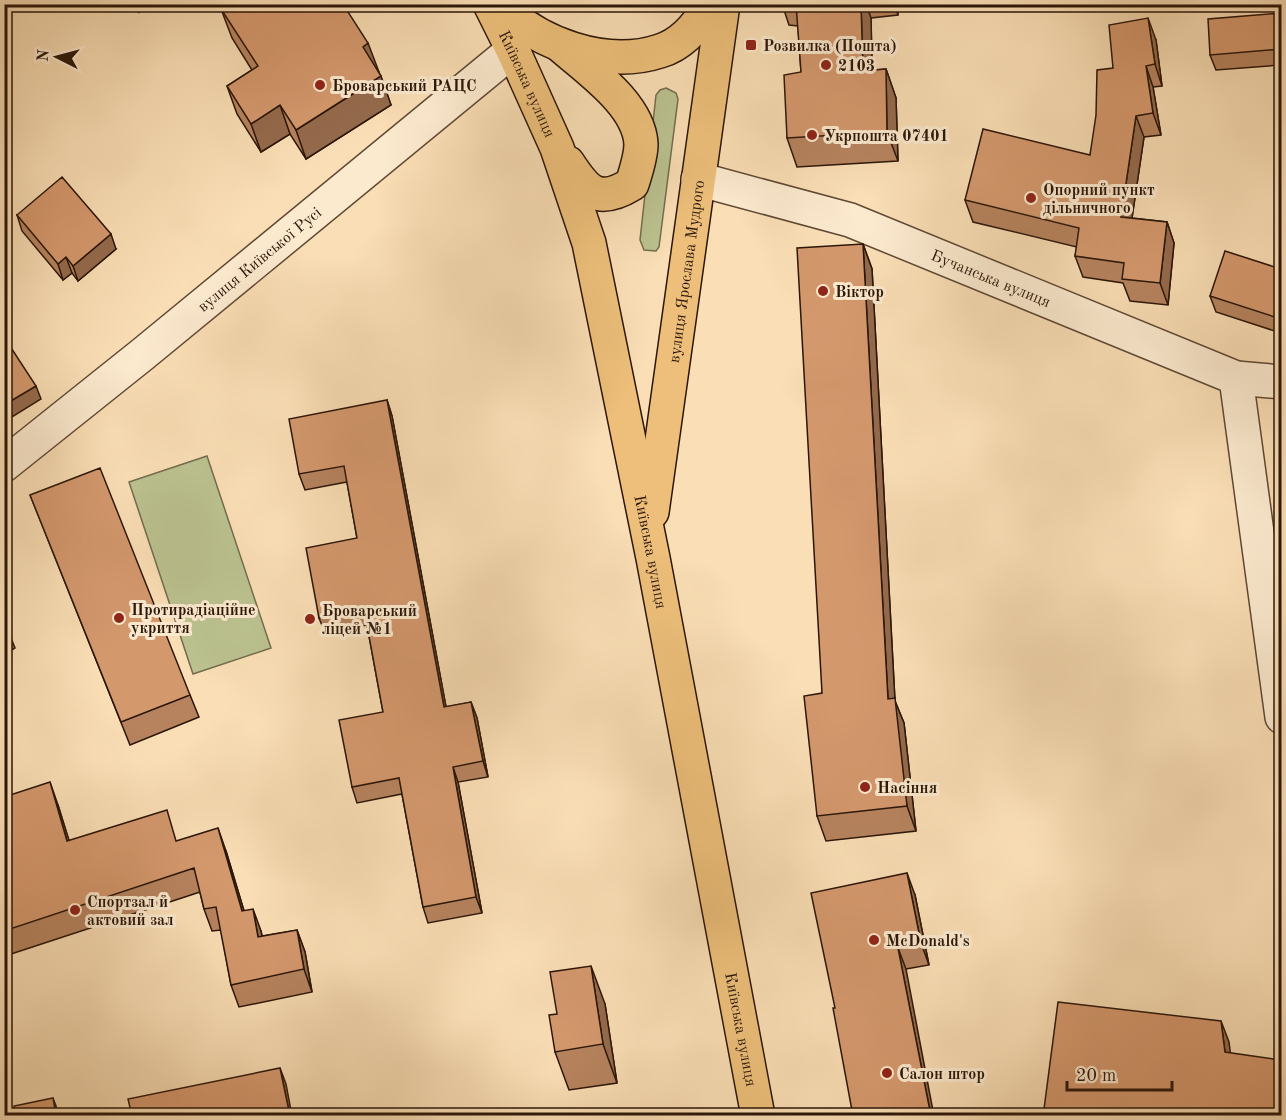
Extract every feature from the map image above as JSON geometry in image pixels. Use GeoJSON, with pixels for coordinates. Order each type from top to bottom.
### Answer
{"type":"FeatureCollection","features":[{"type":"Feature","properties":{"kind":"main road","name":"Київська вулиця"},"geometry":{"type":"LineString","coordinates":[[490,4],[557,148],[589,243],[649,538],[758,1116]]}},
{"type":"Feature","properties":{"kind":"main road"},"geometry":{"type":"LineString","coordinates":[[498,4],[532,32],[560,45],[589,53],[614,56],[641,56],[662,51],[677,42],[699,23],[710,4]]}},
{"type":"Feature","properties":{"kind":"main road","name":"вулиця Ярослава Мудрого"},"geometry":{"type":"LineString","coordinates":[[649,538],[723,4]]}},
{"type":"Feature","properties":{"kind":"main road"},"geometry":{"type":"LineString","coordinates":[[557,148],[582,185],[597,194],[615,194],[632,184],[639,162],[641,143],[636,125],[627,108],[560,45]]}},
{"type":"Feature","properties":{"kind":"street","name":"вулиця Київської Русі"},"geometry":{"type":"LineString","coordinates":[[4,465],[143,354],[513,50]]}},
{"type":"Feature","properties":{"kind":"street","name":"Бучанська вулиця"},"geometry":{"type":"LineString","coordinates":[[698,179],[850,220],[1236,378],[1281,382]]}},
{"type":"Feature","properties":{"kind":"street"},"geometry":{"type":"LineString","coordinates":[[1236,378],[1281,717]]}},
{"type":"Feature","properties":{"kind":"green space"},"geometry":{"type":"Polygon","coordinates":[[[666,88],[676,93],[678,99],[659,247],[656,251],[644,250],[640,240],[656,95],[660,90],[666,88]]]}},
{"type":"Feature","properties":{"kind":"green space"},"geometry":{"type":"Polygon","coordinates":[[[207,456],[271,648],[193,674],[129,482],[207,456]]]}},
{"type":"Feature","properties":{"kind":"building","name":"Броварський РАЦС"},"geometry":{"type":"Polygon","coordinates":[[[228,4],[333,4],[336,9],[343,4],[368,43],[363,47],[381,76],[296,130],[280,105],[251,124],[227,86],[258,66],[221,9],[228,4]]]}},
{"type":"Feature","properties":{"kind":"building"},"geometry":{"type":"Polygon","coordinates":[[[796,4],[861,4],[863,71],[886,69],[887,132],[787,138],[784,75],[801,72],[796,4]]]}},
{"type":"Feature","properties":{"kind":"building"},"geometry":{"type":"Polygon","coordinates":[[[1281,13],[1281,49],[1210,55],[1208,19],[1281,13]]]}},
{"type":"Feature","properties":{"kind":"building"},"geometry":{"type":"Polygon","coordinates":[[[1148,18],[1155,64],[1146,66],[1153,113],[1136,116],[1121,217],[1167,222],[1160,283],[1122,279],[1124,263],[1075,256],[1079,228],[965,200],[983,129],[1090,155],[1096,115],[1097,70],[1113,68],[1109,25],[1148,18]]]}},
{"type":"Feature","properties":{"kind":"building"},"geometry":{"type":"Polygon","coordinates":[[[62,177],[111,234],[73,266],[66,257],[58,264],[17,215],[62,177]]]}},
{"type":"Feature","properties":{"kind":"building"},"geometry":{"type":"Polygon","coordinates":[[[863,244],[888,699],[895,698],[907,806],[817,816],[804,696],[822,693],[797,248],[863,244]]]}},
{"type":"Feature","properties":{"kind":"building"},"geometry":{"type":"Polygon","coordinates":[[[1225,251],[1281,269],[1281,319],[1210,296],[1225,251]]]}},
{"type":"Feature","properties":{"kind":"building"},"geometry":{"type":"Polygon","coordinates":[[[4,337],[36,386],[4,405],[4,337]]]}},
{"type":"Feature","properties":{"kind":"building"},"geometry":{"type":"Polygon","coordinates":[[[387,400],[444,707],[471,702],[483,761],[453,767],[476,897],[423,907],[399,778],[352,787],[339,720],[383,712],[364,609],[319,618],[306,548],[357,538],[344,466],[299,474],[289,419],[387,400]]]}},
{"type":"Feature","properties":{"kind":"building","name":"Протирадіаційне укриття"},"geometry":{"type":"Polygon","coordinates":[[[100,468],[190,695],[121,722],[30,495],[100,468]]]}},
{"type":"Feature","properties":{"kind":"building"},"geometry":{"type":"Polygon","coordinates":[[[4,626],[9,633],[4,636],[4,626]]]}},
{"type":"Feature","properties":{"kind":"building","name":"Спортзал й актовий зал"},"geometry":{"type":"Polygon","coordinates":[[[50,782],[67,841],[167,810],[176,841],[218,828],[242,911],[253,909],[258,937],[297,930],[304,969],[231,985],[216,907],[204,909],[194,868],[4,931],[4,797],[50,782]]]}},
{"type":"Feature","properties":{"kind":"building"},"geometry":{"type":"Polygon","coordinates":[[[907,873],[921,943],[898,948],[931,1116],[853,1116],[833,1008],[835,1008],[811,893],[907,873]]]}},
{"type":"Feature","properties":{"kind":"building"},"geometry":{"type":"Polygon","coordinates":[[[591,966],[603,1044],[555,1052],[549,1015],[557,1014],[550,972],[591,966]]]}},
{"type":"Feature","properties":{"kind":"building"},"geometry":{"type":"Polygon","coordinates":[[[1058,1002],[1221,1021],[1225,1052],[1281,1060],[1281,1116],[1004,1116],[1044,1109],[1058,1002]]]}},
{"type":"Feature","properties":{"kind":"building"},"geometry":{"type":"Polygon","coordinates":[[[280,1068],[290,1116],[132,1116],[128,1099],[280,1068]]]}},
{"type":"Feature","properties":{"kind":"building"},"geometry":{"type":"Polygon","coordinates":[[[53,1098],[56,1116],[16,1116],[14,1106],[53,1098]]]}},
{"type":"Feature","properties":{"kind":"place","name":"Розвилка (Пошта)"},"geometry":{"type":"Point","coordinates":[751,45]}},
{"type":"Feature","properties":{"kind":"place","name":"2103"},"geometry":{"type":"Point","coordinates":[826,65]}},
{"type":"Feature","properties":{"kind":"place","name":"Броварський РАЦС"},"geometry":{"type":"Point","coordinates":[320,85]}},
{"type":"Feature","properties":{"kind":"place","name":"Укрпошта 07401"},"geometry":{"type":"Point","coordinates":[812,135]}},
{"type":"Feature","properties":{"kind":"place","name":"Опорний пункт дільничного"},"geometry":{"type":"Point","coordinates":[1031,198]}},
{"type":"Feature","properties":{"kind":"place","name":"Віктор"},"geometry":{"type":"Point","coordinates":[823,291]}},
{"type":"Feature","properties":{"kind":"place","name":"Протирадіаційне укриття"},"geometry":{"type":"Point","coordinates":[119,618]}},
{"type":"Feature","properties":{"kind":"place","name":"Броварський ліцей №1"},"geometry":{"type":"Point","coordinates":[310,619]}},
{"type":"Feature","properties":{"kind":"place","name":"Насіння"},"geometry":{"type":"Point","coordinates":[865,787]}},
{"type":"Feature","properties":{"kind":"place","name":"Спортзал й актовий зал"},"geometry":{"type":"Point","coordinates":[75,910]}},
{"type":"Feature","properties":{"kind":"place","name":"McDonald's"},"geometry":{"type":"Point","coordinates":[874,940]}},
{"type":"Feature","properties":{"kind":"place","name":"Салон штор"},"geometry":{"type":"Point","coordinates":[887,1073]}}]}
